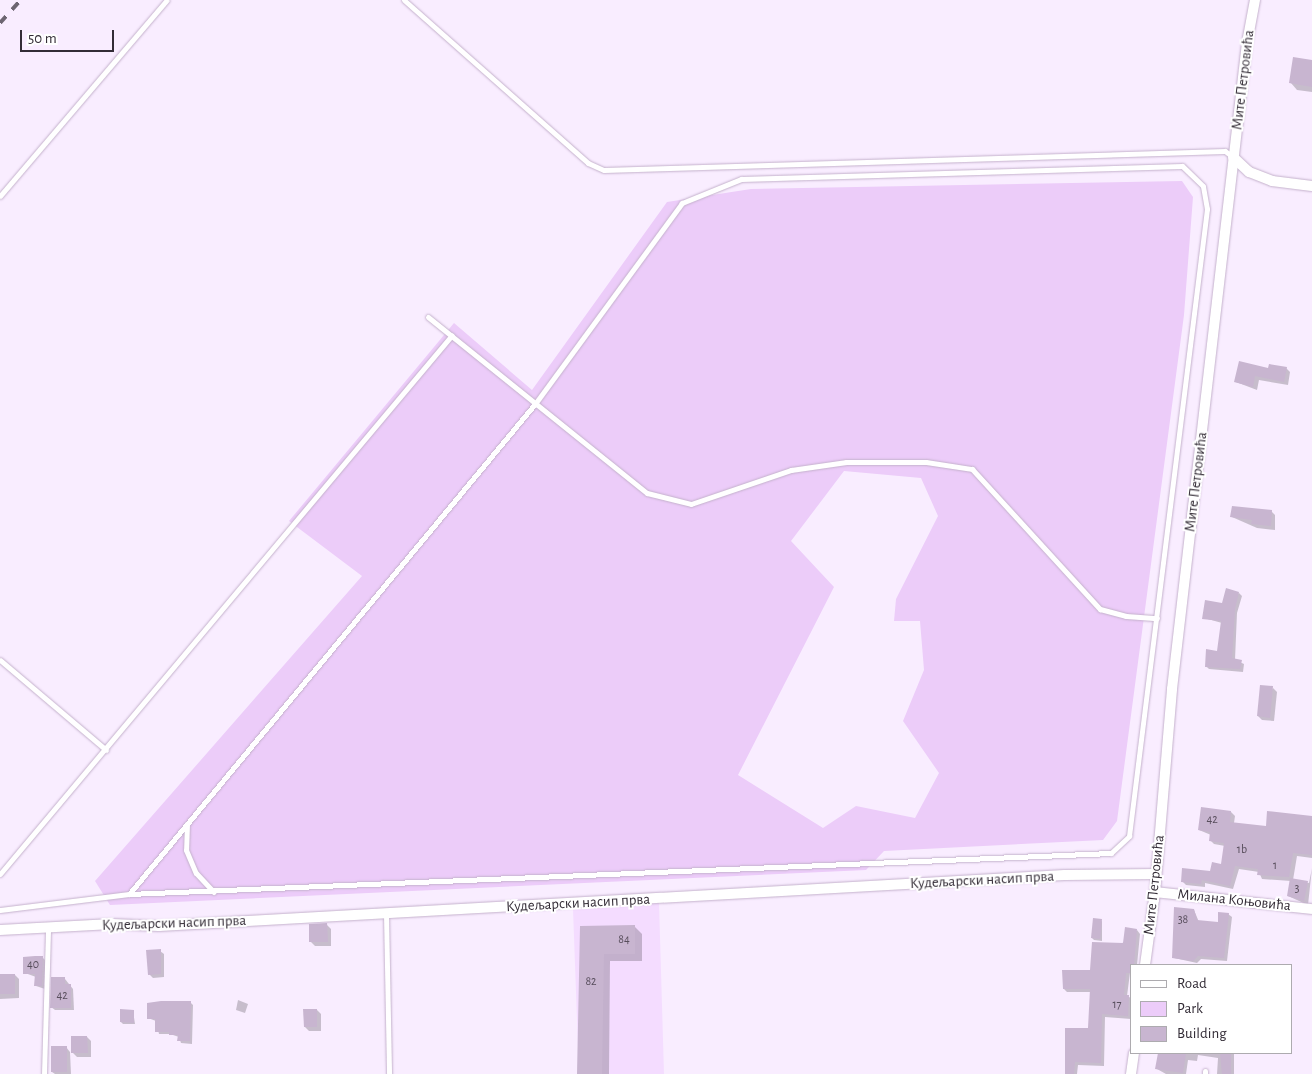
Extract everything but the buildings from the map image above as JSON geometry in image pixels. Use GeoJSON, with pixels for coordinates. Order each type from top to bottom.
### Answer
{"type":"FeatureCollection","features":[{"type":"Feature","properties":{"kind":"street","name":"Мите Петровића"},"geometry":{"type":"LineString","coordinates":[[1145,964],[1155,892],[1172,689],[1233,157],[1247,44],[1255,0]]}},
{"type":"Feature","properties":{"kind":"street"},"geometry":{"type":"LineString","coordinates":[[1233,157],[1249,172],[1272,181],[1312,186]]}},
{"type":"Feature","properties":{"kind":"street","name":"Кудељарски насип прва"},"geometry":{"type":"LineString","coordinates":[[0,930],[112,924],[158,926],[1065,875],[1156,874]]}},
{"type":"Feature","properties":{"kind":"street","name":"Милана Коњовића"},"geometry":{"type":"LineString","coordinates":[[1155,892],[1312,909]]}},
{"type":"Feature","properties":{"kind":"street"},"geometry":{"type":"LineString","coordinates":[[1131,1074],[1134,1054]]}},
{"type":"Feature","properties":{"kind":"lane"},"geometry":{"type":"LineString","coordinates":[[0,196],[167,0]]}},
{"type":"Feature","properties":{"kind":"lane"},"geometry":{"type":"LineString","coordinates":[[404,0],[588,163],[604,170],[1225,151],[1233,157]]}},
{"type":"Feature","properties":{"kind":"lane"},"geometry":{"type":"LineString","coordinates":[[0,910],[129,894],[214,892],[1111,853],[1128,836],[1207,210],[1203,186],[1182,166],[741,180],[682,203],[534,405],[129,894]]}},
{"type":"Feature","properties":{"kind":"lane"},"geometry":{"type":"LineString","coordinates":[[428,317],[534,405],[646,493],[691,504],[791,470],[846,462],[926,462],[972,469],[1100,609],[1126,616],[1157,618]]}},
{"type":"Feature","properties":{"kind":"lane"},"geometry":{"type":"LineString","coordinates":[[0,874],[106,750],[452,335]]}},
{"type":"Feature","properties":{"kind":"lane"},"geometry":{"type":"LineString","coordinates":[[0,660],[106,750]]}},
{"type":"Feature","properties":{"kind":"lane"},"geometry":{"type":"LineString","coordinates":[[187,824],[186,850],[196,873],[214,892]]}},
{"type":"Feature","properties":{"kind":"lane"},"geometry":{"type":"LineString","coordinates":[[386,914],[390,1074]]}},
{"type":"Feature","properties":{"kind":"lane"},"geometry":{"type":"LineString","coordinates":[[44,1074],[48,928]]}},
{"type":"Feature","properties":{"kind":"shaded area"},"geometry":{"type":"Polygon","coordinates":[[[659,903],[664,1074],[579,1074],[573,909],[659,903]]]}},
{"type":"Feature","properties":{"kind":"green space"},"geometry":{"type":"Polygon","coordinates":[[[1182,181],[1193,197],[1184,315],[1117,821],[1103,840],[884,851],[866,870],[110,905],[95,881],[362,576],[289,521],[454,323],[532,390],[667,202],[751,189],[1182,181]],[[844,471],[791,541],[834,587],[738,775],[823,828],[856,806],[915,818],[939,773],[903,721],[924,670],[920,621],[894,621],[896,599],[938,516],[921,478],[844,471]]]}},
{"type":"Feature","properties":{"kind":"railway"},"geometry":{"type":"LineString","coordinates":[[0,23],[21,0]]}}]}
